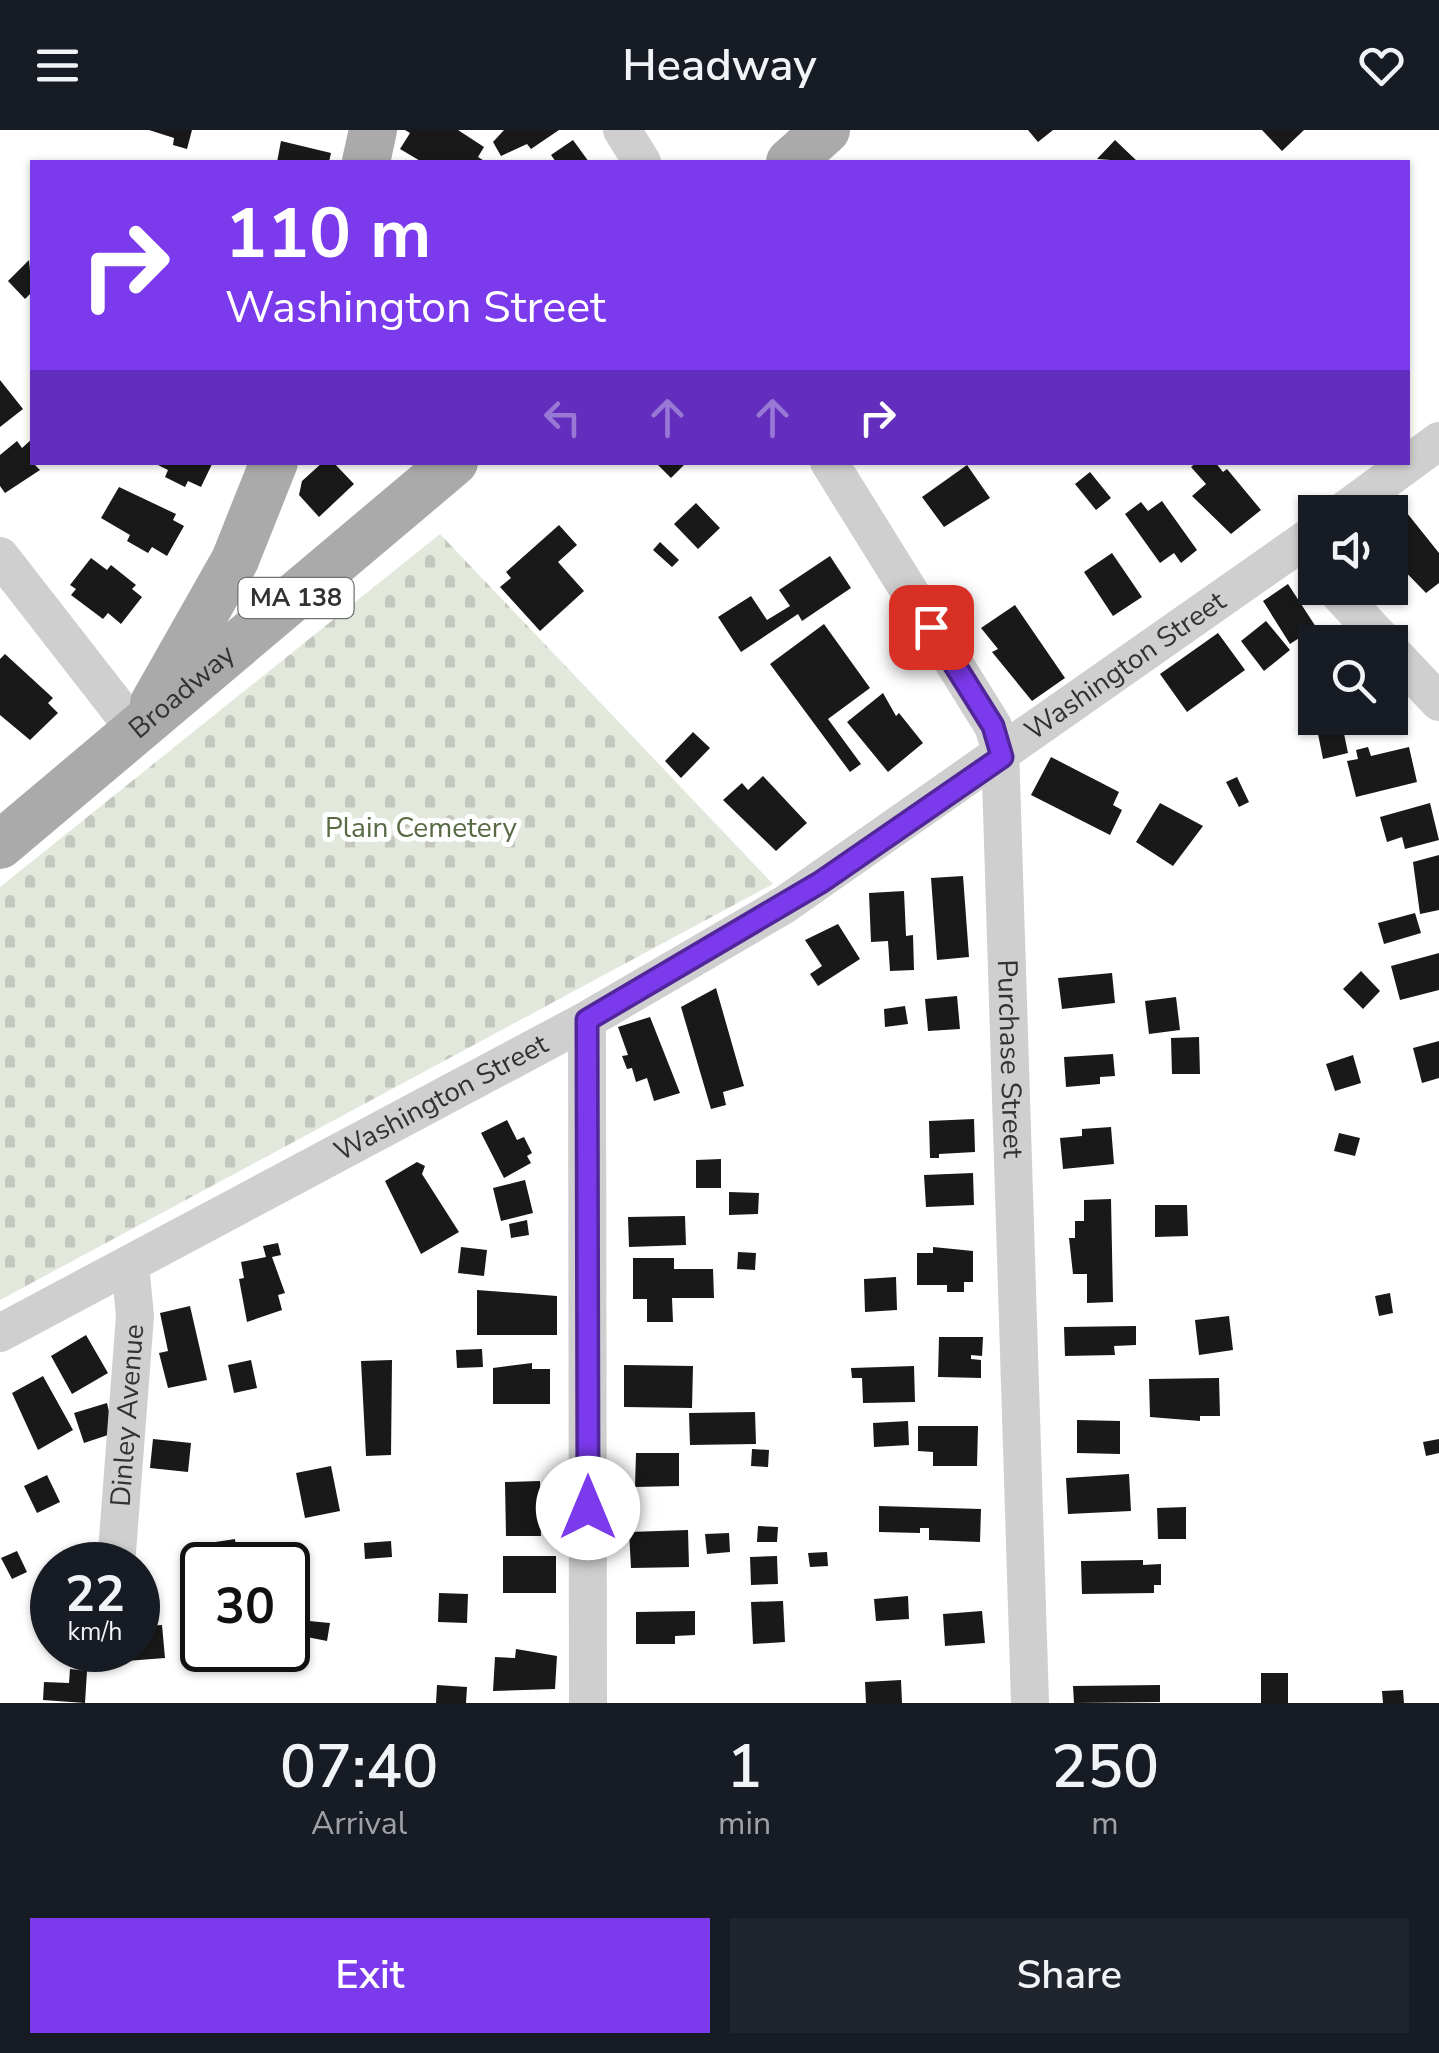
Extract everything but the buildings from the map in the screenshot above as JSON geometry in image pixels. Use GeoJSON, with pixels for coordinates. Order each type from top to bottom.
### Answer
{"type":"FeatureCollection","features":[{"type":"Feature","properties":{"kind":"main road"},"geometry":{"type":"LineString","coordinates":[[366,160],[373,130]]}},
{"type":"Feature","properties":{"kind":"main road"},"geometry":{"type":"LineString","coordinates":[[792,160],[826,130]]}},
{"type":"Feature","properties":{"kind":"main road"},"geometry":{"type":"LineString","coordinates":[[137,732],[234,560],[273,465]]}},
{"type":"Feature","properties":{"kind":"main road","name":"Broadway"},"geometry":{"type":"LineString","coordinates":[[0,846],[450,465]]}},
{"type":"Feature","properties":{"kind":"street"},"geometry":{"type":"LineString","coordinates":[[622,130],[641,160]]}},
{"type":"Feature","properties":{"kind":"street"},"geometry":{"type":"LineString","coordinates":[[1410,462],[1439,441]]}},
{"type":"Feature","properties":{"kind":"street","name":"Purchase Street"},"geometry":{"type":"LineString","coordinates":[[830,465],[993,726],[1002,757],[1030,1703]]}},
{"type":"Feature","properties":{"kind":"street"},"geometry":{"type":"LineString","coordinates":[[1365,495],[1406,465]]}},
{"type":"Feature","properties":{"kind":"street","name":"Washington Street"},"geometry":{"type":"LineString","coordinates":[[0,1333],[587,1020],[821,882],[1298,555]]}},
{"type":"Feature","properties":{"kind":"street"},"geometry":{"type":"LineString","coordinates":[[0,556],[137,732]]}},
{"type":"Feature","properties":{"kind":"street"},"geometry":{"type":"LineString","coordinates":[[1350,605],[1368,625]]}},
{"type":"Feature","properties":{"kind":"street"},"geometry":{"type":"LineString","coordinates":[[1408,669],[1439,702]]}},
{"type":"Feature","properties":{"kind":"street"},"geometry":{"type":"LineString","coordinates":[[587,1020],[588,1703]]}},
{"type":"Feature","properties":{"kind":"street","name":"Dinley Avenue"},"geometry":{"type":"LineString","coordinates":[[118,1542],[135,1316],[130,1264]]}},
{"type":"Feature","properties":{"kind":"green space","name":"Plain Cemetery"},"geometry":{"type":"Polygon","coordinates":[[[440,534],[773,884],[0,1300],[0,887],[440,534]]]}},
{"type":"Feature","properties":{"kind":"route"},"geometry":{"type":"LineString","coordinates":[[588,1508],[587,1020],[821,882],[1002,757],[993,726],[931,627]]}}]}
